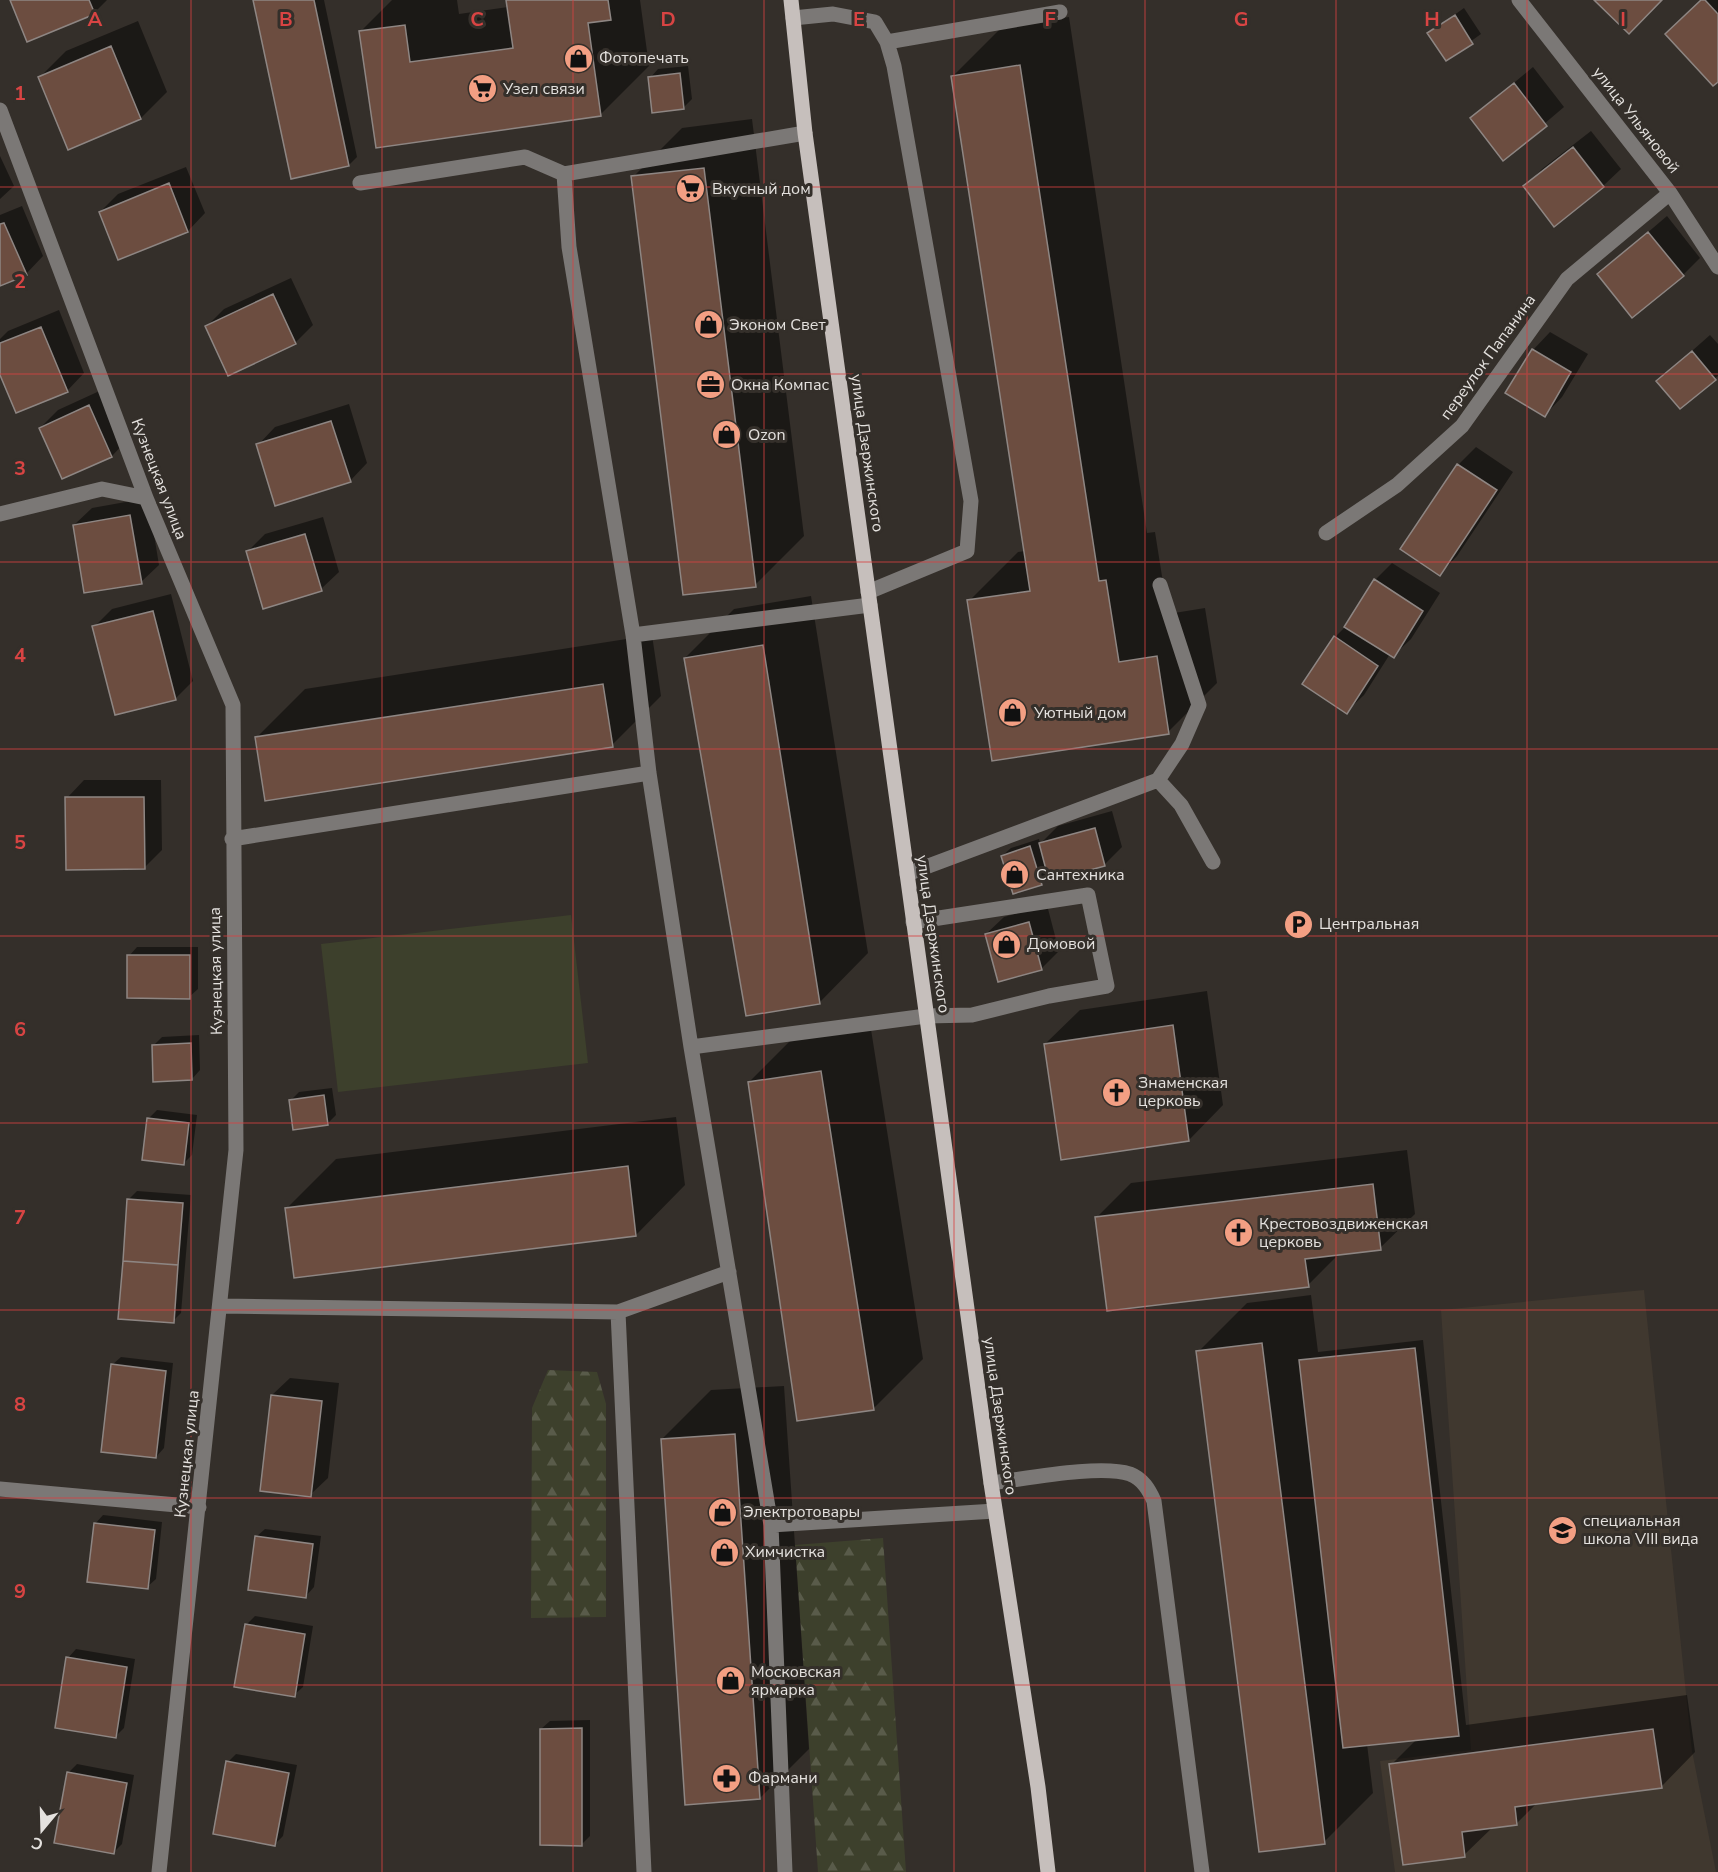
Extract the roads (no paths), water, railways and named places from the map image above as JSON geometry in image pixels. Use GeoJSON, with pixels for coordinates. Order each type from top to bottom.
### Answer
{"type":"FeatureCollection","features":[{"type":"Feature","properties":{"kind":"main road","name":"улица Дзержинского"},"geometry":{"type":"LineString","coordinates":[[791,0],[805,133],[913,922],[995,1511],[1038,1786],[1048,1872]]}},
{"type":"Feature","properties":{"kind":"street","name":"улица Ульяновой"},"geometry":{"type":"LineString","coordinates":[[1519,0],[1670,193],[1718,267]]}},
{"type":"Feature","properties":{"kind":"street"},"geometry":{"type":"LineString","coordinates":[[886,42],[1060,12]]}},
{"type":"Feature","properties":{"kind":"street"},"geometry":{"type":"LineString","coordinates":[[633,635],[869,598],[967,551],[971,501],[894,66],[886,42],[875,22],[833,14],[793,18]]}},
{"type":"Feature","properties":{"kind":"street","name":"Кузнецкая улица"},"geometry":{"type":"LineString","coordinates":[[0,110],[146,498],[233,705],[232,838],[236,1150],[159,1872]]}},
{"type":"Feature","properties":{"kind":"street"},"geometry":{"type":"LineString","coordinates":[[360,183],[525,157],[564,174],[805,133]]}},
{"type":"Feature","properties":{"kind":"street"},"geometry":{"type":"LineString","coordinates":[[564,174],[569,247],[633,635],[649,773],[691,1047],[771,1525],[785,1872]]}},
{"type":"Feature","properties":{"kind":"street","name":"переулок Папанина"},"geometry":{"type":"LineString","coordinates":[[1326,532],[1397,486],[1462,426],[1567,279],[1670,193]]}},
{"type":"Feature","properties":{"kind":"street"},"geometry":{"type":"LineString","coordinates":[[0,514],[102,489],[146,498]]}},
{"type":"Feature","properties":{"kind":"street"},"geometry":{"type":"LineString","coordinates":[[907,874],[1158,780],[1182,744],[1199,705],[1160,585]]}},
{"type":"Feature","properties":{"kind":"street"},"geometry":{"type":"LineString","coordinates":[[232,838],[649,773]]}},
{"type":"Feature","properties":{"kind":"street"},"geometry":{"type":"LineString","coordinates":[[1158,780],[1181,806],[1213,862]]}},
{"type":"Feature","properties":{"kind":"street"},"geometry":{"type":"LineString","coordinates":[[691,1047],[926,1016],[972,1015],[1107,986],[1088,895],[913,922]]}},
{"type":"Feature","properties":{"kind":"street"},"geometry":{"type":"LineString","coordinates":[[220,1306],[618,1312],[729,1272]]}},
{"type":"Feature","properties":{"kind":"street"},"geometry":{"type":"LineString","coordinates":[[618,1312],[644,1872]]}},
{"type":"Feature","properties":{"kind":"street"},"geometry":{"type":"LineString","coordinates":[[991,1483],[1097,1471],[1131,1474],[1147,1485],[1154,1501],[1202,1872]]}},
{"type":"Feature","properties":{"kind":"street"},"geometry":{"type":"LineString","coordinates":[[0,1489],[199,1507]]}},
{"type":"Feature","properties":{"kind":"street"},"geometry":{"type":"LineString","coordinates":[[771,1525],[995,1511]]}},
{"type":"Feature","properties":{"kind":"place","name":"Фотопечать"},"geometry":{"type":"Point","coordinates":[578,58]}},
{"type":"Feature","properties":{"kind":"place","name":"Узел связи"},"geometry":{"type":"Point","coordinates":[482,89]}},
{"type":"Feature","properties":{"kind":"place","name":"Вкусный дом"},"geometry":{"type":"Point","coordinates":[691,189]}},
{"type":"Feature","properties":{"kind":"place","name":"Эконом Свет"},"geometry":{"type":"Point","coordinates":[708,325]}},
{"type":"Feature","properties":{"kind":"place","name":"Окна Компас"},"geometry":{"type":"Point","coordinates":[710,385]}},
{"type":"Feature","properties":{"kind":"place","name":"Ozon"},"geometry":{"type":"Point","coordinates":[727,435]}},
{"type":"Feature","properties":{"kind":"place","name":"Уютный дом"},"geometry":{"type":"Point","coordinates":[1013,713]}},
{"type":"Feature","properties":{"kind":"place","name":"Сантехника"},"geometry":{"type":"Point","coordinates":[1015,875]}},
{"type":"Feature","properties":{"kind":"place","name":"Центральная"},"geometry":{"type":"Point","coordinates":[1298,924]}},
{"type":"Feature","properties":{"kind":"place","name":"Домовой"},"geometry":{"type":"Point","coordinates":[1006,944]}},
{"type":"Feature","properties":{"kind":"place","name":"Знаменская церковь"},"geometry":{"type":"Point","coordinates":[1117,1092]}},
{"type":"Feature","properties":{"kind":"place","name":"Крестовоздвиженская церковь"},"geometry":{"type":"Point","coordinates":[1238,1233]}},
{"type":"Feature","properties":{"kind":"place","name":"Электротовары"},"geometry":{"type":"Point","coordinates":[722,1512]}},
{"type":"Feature","properties":{"kind":"place","name":"специальная школа VIII вида"},"geometry":{"type":"Point","coordinates":[1562,1530]}},
{"type":"Feature","properties":{"kind":"place","name":"Химчистка"},"geometry":{"type":"Point","coordinates":[724,1552]}},
{"type":"Feature","properties":{"kind":"place","name":"Московская ярмарка"},"geometry":{"type":"Point","coordinates":[730,1681]}},
{"type":"Feature","properties":{"kind":"place","name":"Фармани"},"geometry":{"type":"Point","coordinates":[727,1778]}}]}
